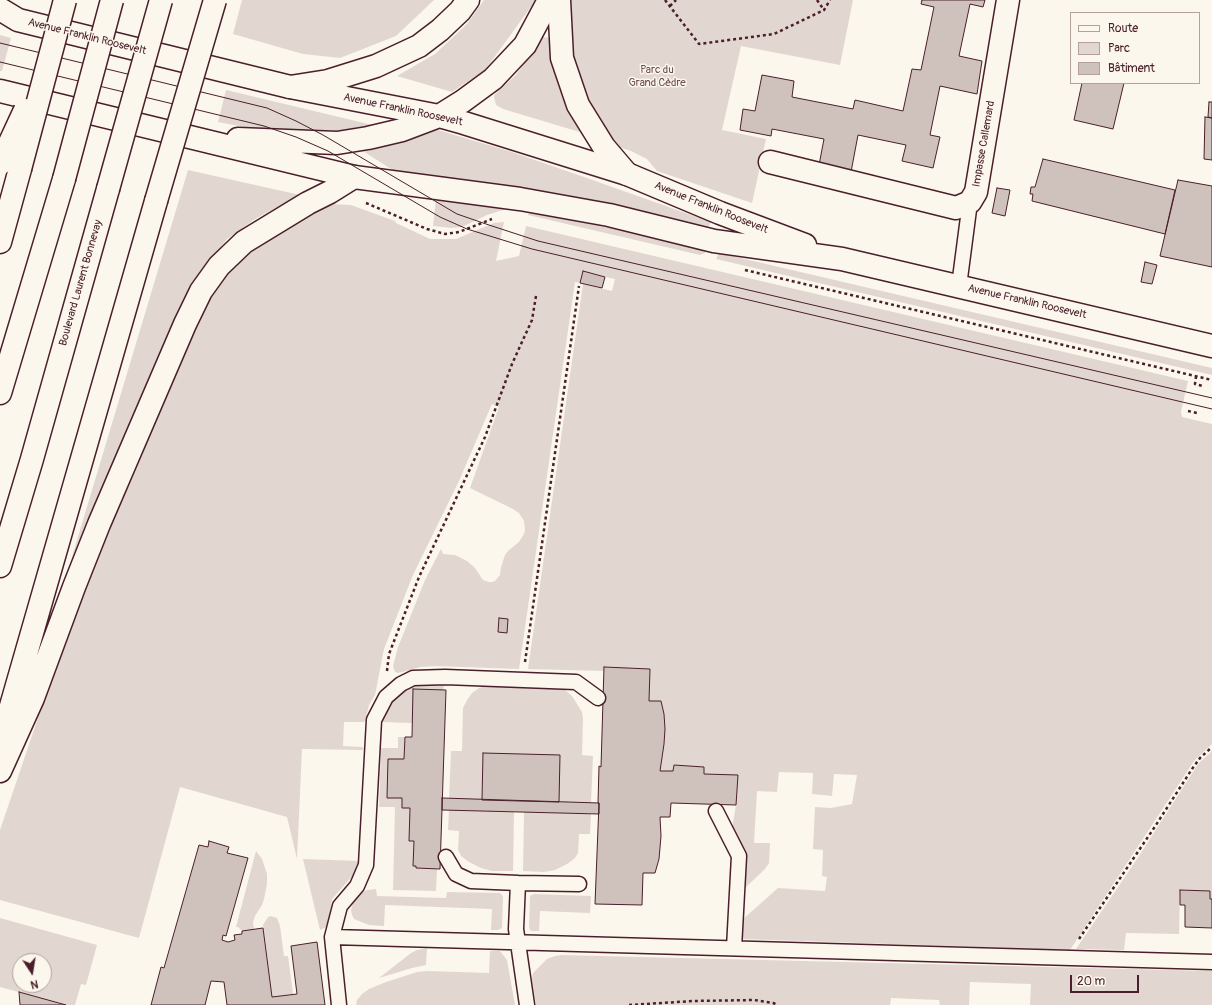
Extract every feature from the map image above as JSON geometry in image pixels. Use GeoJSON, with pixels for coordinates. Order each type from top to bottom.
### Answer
{"type":"FeatureCollection","features":[{"type":"Feature","properties":{"kind":"main road"},"geometry":{"type":"LineString","coordinates":[[0,242],[10,166],[48,62],[64,0]]}},
{"type":"Feature","properties":{"kind":"main road"},"geometry":{"type":"LineString","coordinates":[[0,393],[64,179],[112,0]]}},
{"type":"Feature","properties":{"kind":"main road","name":"Boulevard Laurent Bonnevay"},"geometry":{"type":"LineString","coordinates":[[0,566],[32,459],[162,0]]}},
{"type":"Feature","properties":{"kind":"main road"},"geometry":{"type":"LineString","coordinates":[[0,746],[215,0]]}},
{"type":"Feature","properties":{"kind":"main road"},"geometry":{"type":"LineString","coordinates":[[290,87],[328,81],[376,66],[419,46],[440,30],[460,11],[468,0]]}},
{"type":"Feature","properties":{"kind":"main road"},"geometry":{"type":"LineString","coordinates":[[183,136],[337,143],[402,130],[439,116],[493,79],[525,44],[549,0]]}},
{"type":"Feature","properties":{"kind":"main road"},"geometry":{"type":"LineString","coordinates":[[558,0],[562,58],[578,105],[604,147],[627,174]]}},
{"type":"Feature","properties":{"kind":"main road","name":"Impasse Callemard"},"geometry":{"type":"LineString","coordinates":[[770,162],[956,208],[970,202],[976,192],[1008,0]]}},
{"type":"Feature","properties":{"kind":"main road","name":"Avenue Franklin Roosevelt"},"geometry":{"type":"LineString","coordinates":[[0,9],[9,20],[290,87],[439,116],[464,123],[627,174],[720,213],[842,258]]}},
{"type":"Feature","properties":{"kind":"main road","name":"Avenue Franklin Roosevelt"},"geometry":{"type":"LineString","coordinates":[[0,91],[354,177],[520,199],[609,215],[714,241],[842,258],[1212,346]]}},
{"type":"Feature","properties":{"kind":"main road"},"geometry":{"type":"LineString","coordinates":[[0,771],[33,698],[74,587],[100,524],[185,324],[201,291],[219,266],[244,242],[311,201],[330,192],[354,177]]}},
{"type":"Feature","properties":{"kind":"lane"},"geometry":{"type":"LineString","coordinates":[[959,286],[970,202]]}},
{"type":"Feature","properties":{"kind":"lane"},"geometry":{"type":"LineString","coordinates":[[339,1005],[332,937],[340,906],[358,886],[366,865],[374,720],[386,697],[401,684],[413,678],[444,677],[576,682],[598,698]]}},
{"type":"Feature","properties":{"kind":"lane"},"geometry":{"type":"LineString","coordinates":[[716,811],[739,856],[734,948]]}},
{"type":"Feature","properties":{"kind":"lane"},"geometry":{"type":"LineString","coordinates":[[446,858],[456,874],[471,881],[579,884]]}},
{"type":"Feature","properties":{"kind":"lane"},"geometry":{"type":"LineString","coordinates":[[518,883],[515,924],[527,1005]]}},
{"type":"Feature","properties":{"kind":"lane"},"geometry":{"type":"LineString","coordinates":[[332,937],[1212,962]]}},
{"type":"Feature","properties":{"kind":"path"},"geometry":{"type":"LineString","coordinates":[[666,0],[699,44],[774,34],[824,10],[830,0]]}},
{"type":"Feature","properties":{"kind":"path"},"geometry":{"type":"LineString","coordinates":[[670,6],[676,0]]}},
{"type":"Feature","properties":{"kind":"path"},"geometry":{"type":"LineString","coordinates":[[817,0],[824,10]]}},
{"type":"Feature","properties":{"kind":"path"},"geometry":{"type":"LineString","coordinates":[[364,202],[427,229],[444,234],[459,232],[497,217]]}},
{"type":"Feature","properties":{"kind":"path"},"geometry":{"type":"LineString","coordinates":[[739,269],[1212,380]]}},
{"type":"Feature","properties":{"kind":"path"},"geometry":{"type":"LineString","coordinates":[[524,680],[524,668],[579,286]]}},
{"type":"Feature","properties":{"kind":"path"},"geometry":{"type":"LineString","coordinates":[[386,697],[389,654],[419,577],[485,437],[512,364],[532,320],[536,296]]}},
{"type":"Feature","properties":{"kind":"path"},"geometry":{"type":"LineString","coordinates":[[1196,376],[1195,384],[1203,386]]}},
{"type":"Feature","properties":{"kind":"path"},"geometry":{"type":"LineString","coordinates":[[1188,411],[1197,413]]}},
{"type":"Feature","properties":{"kind":"path"},"geometry":{"type":"LineString","coordinates":[[1072,958],[1072,949],[1192,769],[1200,758],[1212,747]]}},
{"type":"Feature","properties":{"kind":"path"},"geometry":{"type":"LineString","coordinates":[[629,1005],[693,1001],[754,1000],[773,1002],[778,1005]]}},
{"type":"Feature","properties":{"kind":"green space"},"geometry":{"type":"Polygon","coordinates":[[[242,0],[434,0],[396,36],[340,58],[303,54],[233,34],[242,0]]]}},
{"type":"Feature","properties":{"kind":"green space"},"geometry":{"type":"Polygon","coordinates":[[[484,0],[536,0],[485,70],[452,92],[397,76],[435,54],[467,24],[484,0]]]}},
{"type":"Feature","properties":{"kind":"green space","name":"Parc du Grand Cèdre"},"geometry":{"type":"Polygon","coordinates":[[[569,0],[853,0],[840,65],[741,46],[722,130],[766,139],[752,203],[657,171],[647,159],[616,146],[588,107],[572,66],[569,0]]]}},
{"type":"Feature","properties":{"kind":"green space"},"geometry":{"type":"Polygon","coordinates":[[[0,35],[11,38],[2,71],[0,71],[0,35]]]}},
{"type":"Feature","properties":{"kind":"green space"},"geometry":{"type":"Polygon","coordinates":[[[543,37],[550,38],[551,51],[583,133],[503,109],[496,105],[494,97],[495,94],[516,75],[543,37]]]}},
{"type":"Feature","properties":{"kind":"green space"},"geometry":{"type":"Polygon","coordinates":[[[226,90],[381,127],[351,133],[270,132],[218,122],[226,90]]]}},
{"type":"Feature","properties":{"kind":"green space"},"geometry":{"type":"Polygon","coordinates":[[[431,128],[509,151],[711,222],[709,227],[556,193],[394,171],[362,149],[431,128]]]}},
{"type":"Feature","properties":{"kind":"green space"},"geometry":{"type":"Polygon","coordinates":[[[188,170],[300,195],[255,219],[227,239],[202,272],[172,326],[71,560],[188,170]]]}},
{"type":"Feature","properties":{"kind":"green space"},"geometry":{"type":"Polygon","coordinates":[[[436,199],[506,209],[487,215],[462,227],[451,228],[433,226],[436,199]]]}},
{"type":"Feature","properties":{"kind":"green space"},"geometry":{"type":"Polygon","coordinates":[[[329,204],[351,205],[395,221],[396,223],[430,239],[456,239],[494,223],[504,222],[496,261],[519,256],[526,226],[1188,381],[1181,412],[1182,417],[1212,424],[1212,744],[1194,761],[1070,950],[741,939],[742,920],[778,888],[825,891],[827,877],[822,876],[823,850],[813,849],[815,807],[831,808],[852,804],[857,775],[834,774],[832,796],[812,794],[813,773],[779,772],[777,792],[757,791],[754,843],[770,843],[769,863],[765,869],[745,888],[744,860],[732,828],[736,805],[738,776],[704,774],[704,767],[674,765],[673,771],[660,771],[664,744],[664,714],[661,701],[649,701],[650,669],[604,667],[604,671],[528,669],[583,284],[612,291],[615,279],[583,272],[580,283],[575,282],[519,669],[435,666],[421,667],[398,673],[395,672],[393,666],[398,647],[425,580],[441,549],[443,554],[455,555],[467,561],[475,568],[483,580],[492,582],[495,581],[500,575],[505,555],[519,542],[524,534],[524,521],[519,513],[470,488],[499,407],[492,404],[459,481],[413,575],[384,649],[375,695],[369,705],[365,721],[344,722],[343,746],[362,747],[364,749],[302,749],[297,859],[287,817],[180,787],[139,938],[0,900],[0,830],[58,659],[107,536],[142,456],[181,347],[205,297],[228,271],[254,248],[285,226],[329,204]]]}},
{"type":"Feature","properties":{"kind":"green space"},"geometry":{"type":"Polygon","coordinates":[[[529,212],[630,232],[705,249],[705,253],[700,255],[528,215],[529,212]]]}},
{"type":"Feature","properties":{"kind":"green space"},"geometry":{"type":"Polygon","coordinates":[[[719,253],[1212,368],[1212,375],[716,259],[719,253]]]}},
{"type":"Feature","properties":{"kind":"green space"},"geometry":{"type":"Polygon","coordinates":[[[416,683],[444,684],[443,691],[412,723],[382,722],[382,716],[395,694],[416,683]]]}},
{"type":"Feature","properties":{"kind":"green space"},"geometry":{"type":"Polygon","coordinates":[[[489,685],[556,687],[565,690],[572,696],[582,712],[582,755],[593,756],[591,803],[559,802],[483,753],[482,800],[449,799],[451,751],[462,751],[463,708],[472,693],[479,688],[489,685]]]}},
{"type":"Feature","properties":{"kind":"green space"},"geometry":{"type":"Polygon","coordinates":[[[398,737],[405,737],[404,759],[388,759],[387,798],[402,798],[402,808],[410,808],[409,840],[414,841],[413,866],[416,866],[416,868],[437,869],[436,891],[393,890],[395,807],[379,807],[381,748],[398,748],[398,737]]]}},
{"type":"Feature","properties":{"kind":"green space"},"geometry":{"type":"Polygon","coordinates":[[[1212,751],[1212,899],[1210,899],[1210,891],[1180,890],[1179,934],[1126,933],[1124,950],[1076,949],[1137,859],[1198,764],[1212,751]]]}},
{"type":"Feature","properties":{"kind":"green space"},"geometry":{"type":"Polygon","coordinates":[[[449,810],[514,812],[513,871],[492,871],[481,868],[461,856],[458,850],[459,831],[448,830],[449,810]]]}},
{"type":"Feature","properties":{"kind":"green space"},"geometry":{"type":"Polygon","coordinates":[[[524,812],[591,814],[590,834],[579,834],[578,853],[575,858],[567,864],[555,870],[544,872],[523,871],[524,812]]]}},
{"type":"Feature","properties":{"kind":"green space"},"geometry":{"type":"Polygon","coordinates":[[[256,851],[262,859],[267,874],[267,884],[262,905],[253,922],[254,929],[242,931],[236,927],[256,851]]]}},
{"type":"Feature","properties":{"kind":"green space"},"geometry":{"type":"Polygon","coordinates":[[[303,859],[359,861],[355,873],[332,899],[328,923],[326,927],[320,930],[303,859]]]}},
{"type":"Feature","properties":{"kind":"green space"},"geometry":{"type":"Polygon","coordinates":[[[376,889],[377,896],[446,898],[447,892],[500,893],[503,896],[502,928],[498,930],[491,930],[492,909],[385,905],[384,926],[369,925],[354,919],[351,910],[354,899],[357,895],[367,890],[376,889]]]}},
{"type":"Feature","properties":{"kind":"green space"},"geometry":{"type":"Polygon","coordinates":[[[534,894],[591,896],[590,913],[540,911],[539,931],[531,931],[529,928],[530,896],[534,894]]]}},
{"type":"Feature","properties":{"kind":"green space"},"geometry":{"type":"Polygon","coordinates":[[[271,916],[277,918],[280,926],[284,956],[288,956],[293,994],[272,997],[263,925],[268,917],[271,916]]]}},
{"type":"Feature","properties":{"kind":"green space"},"geometry":{"type":"Polygon","coordinates":[[[0,918],[97,945],[86,985],[81,984],[75,1005],[66,1005],[22,993],[52,993],[52,953],[12,953],[12,990],[0,987],[0,918]]]}},
{"type":"Feature","properties":{"kind":"green space"},"geometry":{"type":"Polygon","coordinates":[[[427,948],[426,965],[379,978],[411,953],[427,948]]]}},
{"type":"Feature","properties":{"kind":"green space"},"geometry":{"type":"Polygon","coordinates":[[[490,951],[500,951],[507,960],[515,1005],[356,1005],[357,1000],[369,989],[417,972],[489,973],[490,951]]]}},
{"type":"Feature","properties":{"kind":"green space"},"geometry":{"type":"Polygon","coordinates":[[[561,955],[1212,971],[1212,1005],[1030,1005],[1031,984],[970,982],[969,1005],[940,1005],[939,1000],[891,998],[890,1005],[536,1005],[532,979],[533,973],[547,959],[561,955]]]}},
{"type":"Feature","properties":{"kind":"building"},"geometry":{"type":"Polygon","coordinates":[[[922,0],[985,0],[983,7],[970,4],[959,56],[982,61],[977,94],[940,86],[930,135],[940,137],[933,168],[902,161],[906,145],[858,135],[851,172],[819,165],[824,139],[772,129],[771,136],[740,130],[743,109],[755,111],[762,75],[794,81],[792,97],[853,109],[855,100],[903,111],[912,69],[921,70],[934,7],[921,4],[922,0]]]}},
{"type":"Feature","properties":{"kind":"building"},"geometry":{"type":"Polygon","coordinates":[[[1082,84],[1124,84],[1113,129],[1074,120],[1082,84]]]}},
{"type":"Feature","properties":{"kind":"building"},"geometry":{"type":"Polygon","coordinates":[[[1209,102],[1212,102],[1212,118],[1208,117],[1209,102]]]}},
{"type":"Feature","properties":{"kind":"building"},"geometry":{"type":"Polygon","coordinates":[[[1205,117],[1212,118],[1212,160],[1204,159],[1205,117]]]}},
{"type":"Feature","properties":{"kind":"building"},"geometry":{"type":"Polygon","coordinates":[[[1043,159],[1175,190],[1165,234],[1032,201],[1033,194],[1030,194],[1031,187],[1035,187],[1043,159]]]}},
{"type":"Feature","properties":{"kind":"building"},"geometry":{"type":"Polygon","coordinates":[[[1178,180],[1212,186],[1212,267],[1160,256],[1178,180]]]}},
{"type":"Feature","properties":{"kind":"building"},"geometry":{"type":"Polygon","coordinates":[[[997,188],[1010,190],[1005,216],[992,213],[997,188]]]}},
{"type":"Feature","properties":{"kind":"building"},"geometry":{"type":"Polygon","coordinates":[[[1145,262],[1157,265],[1152,284],[1141,282],[1145,262]]]}},
{"type":"Feature","properties":{"kind":"building"},"geometry":{"type":"Polygon","coordinates":[[[583,271],[605,277],[602,288],[580,283],[583,271]]]}},
{"type":"Feature","properties":{"kind":"building"},"geometry":{"type":"Polygon","coordinates":[[[499,618],[508,619],[507,633],[498,632],[499,618]]]}},
{"type":"Feature","properties":{"kind":"building"},"geometry":{"type":"Polygon","coordinates":[[[604,667],[650,669],[649,701],[661,701],[664,714],[664,744],[660,771],[673,771],[674,765],[704,767],[704,774],[738,775],[736,805],[671,803],[670,817],[660,817],[661,836],[659,859],[655,873],[643,873],[642,905],[595,904],[599,766],[601,767],[604,667]]]}},
{"type":"Feature","properties":{"kind":"building"},"geometry":{"type":"Polygon","coordinates":[[[413,689],[446,690],[440,869],[416,868],[416,866],[413,866],[414,841],[409,841],[410,808],[402,808],[402,798],[387,798],[388,759],[404,759],[405,737],[412,737],[413,689]]]}},
{"type":"Feature","properties":{"kind":"building"},"geometry":{"type":"Polygon","coordinates":[[[483,753],[560,755],[559,802],[482,800],[483,753]]]}},
{"type":"Feature","properties":{"kind":"building"},"geometry":{"type":"Polygon","coordinates":[[[442,798],[599,803],[599,814],[442,810],[442,798]]]}},
{"type":"Feature","properties":{"kind":"building"},"geometry":{"type":"Polygon","coordinates":[[[209,841],[229,847],[227,853],[248,858],[226,936],[223,935],[222,940],[228,942],[235,940],[234,935],[242,934],[242,931],[263,928],[272,997],[297,994],[291,946],[317,942],[325,1005],[227,1005],[224,982],[211,981],[205,1005],[151,1005],[161,967],[164,968],[199,845],[208,847],[209,841]]]}},
{"type":"Feature","properties":{"kind":"building"},"geometry":{"type":"Polygon","coordinates":[[[1180,890],[1210,891],[1210,899],[1212,899],[1212,928],[1185,927],[1185,905],[1180,905],[1180,890]]]}},
{"type":"Feature","properties":{"kind":"building"},"geometry":{"type":"Polygon","coordinates":[[[19,993],[66,1005],[20,1005],[19,993]]]}},
{"type":"Feature","properties":{"kind":"tram line"},"geometry":{"type":"LineString","coordinates":[[0,43],[267,108],[323,135],[457,214],[538,241],[1212,398]]}},
{"type":"Feature","properties":{"kind":"tram line"},"geometry":{"type":"LineString","coordinates":[[0,62],[264,126],[296,137],[328,151],[440,217],[467,229],[532,249],[1212,409]]}}]}
